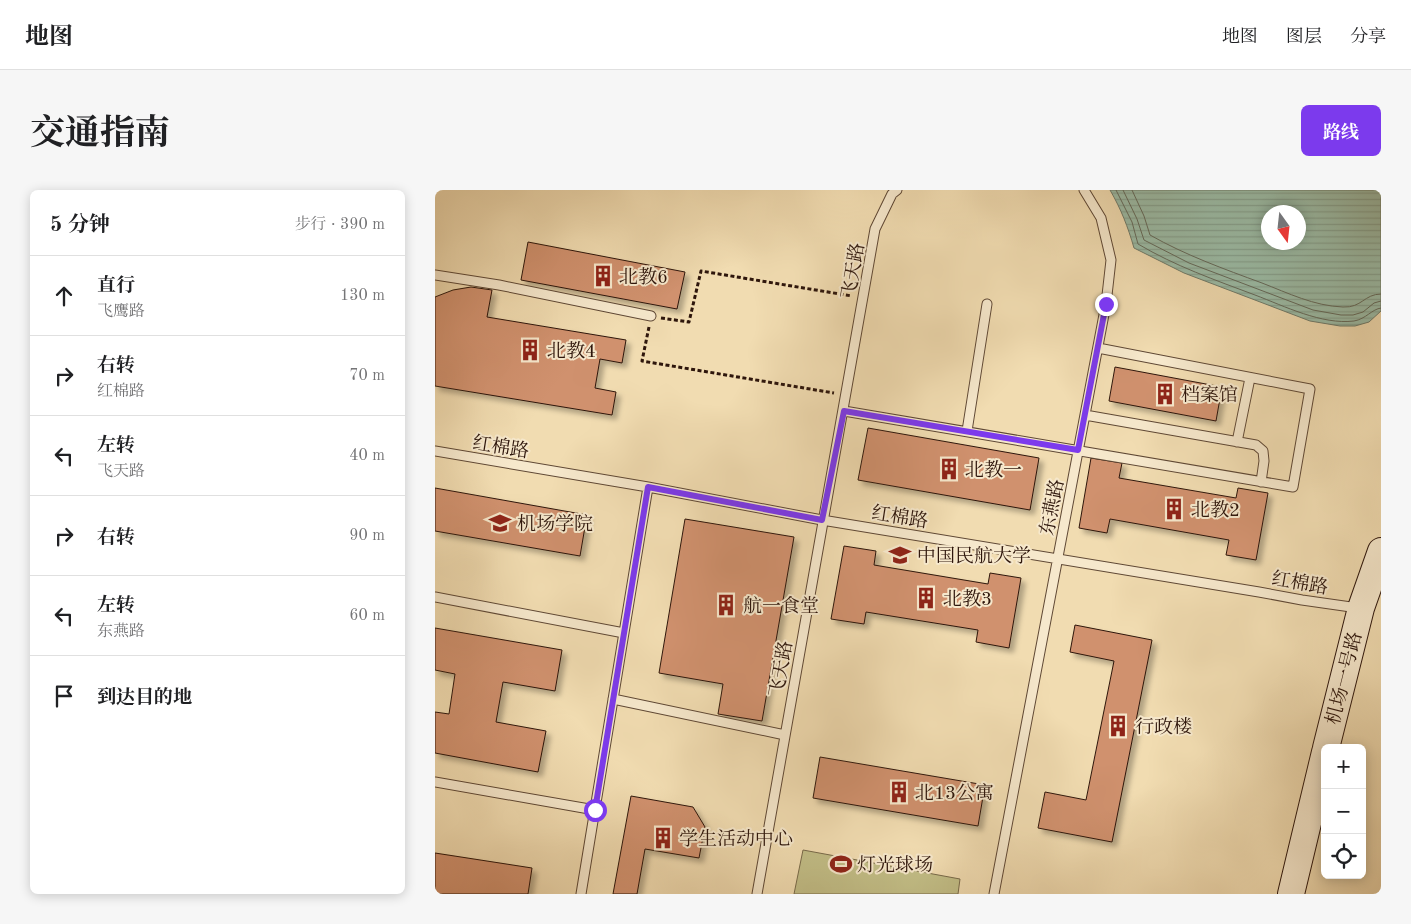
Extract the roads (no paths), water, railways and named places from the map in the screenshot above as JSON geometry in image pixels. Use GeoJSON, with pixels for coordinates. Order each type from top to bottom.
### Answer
{"type":"FeatureCollection","features":[{"type":"Feature","properties":{"kind":"main road","name":"机场一号路"},"geometry":{"type":"LineString","coordinates":[[1327,744],[1361,608],[1381,551]]}},
{"type":"Feature","properties":{"kind":"main road"},"geometry":{"type":"LineString","coordinates":[[1291,894],[1321,769]]}},
{"type":"Feature","properties":{"kind":"lane","name":"飞天路"},"geometry":{"type":"LineString","coordinates":[[757,894],[875,229],[892,194],[897,190]]}},
{"type":"Feature","properties":{"kind":"lane","name":"东燕路"},"geometry":{"type":"LineString","coordinates":[[994,894],[1106,304],[1111,260],[1101,218],[1084,190]]}},
{"type":"Feature","properties":{"kind":"lane"},"geometry":{"type":"LineString","coordinates":[[435,275],[499,285],[651,316]]}},
{"type":"Feature","properties":{"kind":"lane"},"geometry":{"type":"LineString","coordinates":[[967,431],[987,304]]}},
{"type":"Feature","properties":{"kind":"lane"},"geometry":{"type":"LineString","coordinates":[[844,411],[1293,487],[1310,389],[1098,348]]}},
{"type":"Feature","properties":{"kind":"lane"},"geometry":{"type":"LineString","coordinates":[[1237,442],[1250,378]]}},
{"type":"Feature","properties":{"kind":"lane"},"geometry":{"type":"LineString","coordinates":[[1085,415],[1256,445],[1263,451],[1264,461],[1261,482]]}},
{"type":"Feature","properties":{"kind":"lane","name":"红棉路"},"geometry":{"type":"LineString","coordinates":[[435,451],[648,487],[822,520],[1302,600],[1361,608]]}},
{"type":"Feature","properties":{"kind":"lane"},"geometry":{"type":"LineString","coordinates":[[581,894],[648,487]]}},
{"type":"Feature","properties":{"kind":"lane"},"geometry":{"type":"LineString","coordinates":[[435,597],[624,632]]}},
{"type":"Feature","properties":{"kind":"lane"},"geometry":{"type":"LineString","coordinates":[[613,700],[785,734]]}},
{"type":"Feature","properties":{"kind":"lane"},"geometry":{"type":"LineString","coordinates":[[435,782],[595,810]]}},
{"type":"Feature","properties":{"kind":"water"},"geometry":{"type":"Polygon","coordinates":[[[1110,190],[1381,190],[1381,311],[1369,322],[1355,326],[1340,326],[1310,321],[1184,273],[1134,248],[1124,218],[1110,190]]]}},
{"type":"Feature","properties":{"kind":"place","name":"北教6"},"geometry":{"type":"Point","coordinates":[603,276]}},
{"type":"Feature","properties":{"kind":"place","name":"北教4"},"geometry":{"type":"Point","coordinates":[530,350]}},
{"type":"Feature","properties":{"kind":"place","name":"档案馆"},"geometry":{"type":"Point","coordinates":[1165,394]}},
{"type":"Feature","properties":{"kind":"place","name":"北教一"},"geometry":{"type":"Point","coordinates":[949,469]}},
{"type":"Feature","properties":{"kind":"place","name":"北教2"},"geometry":{"type":"Point","coordinates":[1174,509]}},
{"type":"Feature","properties":{"kind":"place","name":"机场学院"},"geometry":{"type":"Point","coordinates":[500,523]}},
{"type":"Feature","properties":{"kind":"place","name":"中国民航大学"},"geometry":{"type":"Point","coordinates":[900,555]}},
{"type":"Feature","properties":{"kind":"place","name":"北教3"},"geometry":{"type":"Point","coordinates":[926,598]}},
{"type":"Feature","properties":{"kind":"place","name":"航一食堂"},"geometry":{"type":"Point","coordinates":[726,605]}},
{"type":"Feature","properties":{"kind":"place","name":"行政楼"},"geometry":{"type":"Point","coordinates":[1118,726]}},
{"type":"Feature","properties":{"kind":"place","name":"北13公寓"},"geometry":{"type":"Point","coordinates":[899,792]}},
{"type":"Feature","properties":{"kind":"place","name":"学生活动中心"},"geometry":{"type":"Point","coordinates":[663,838]}},
{"type":"Feature","properties":{"kind":"place","name":"灯光球场"},"geometry":{"type":"Point","coordinates":[841,864]}}]}
